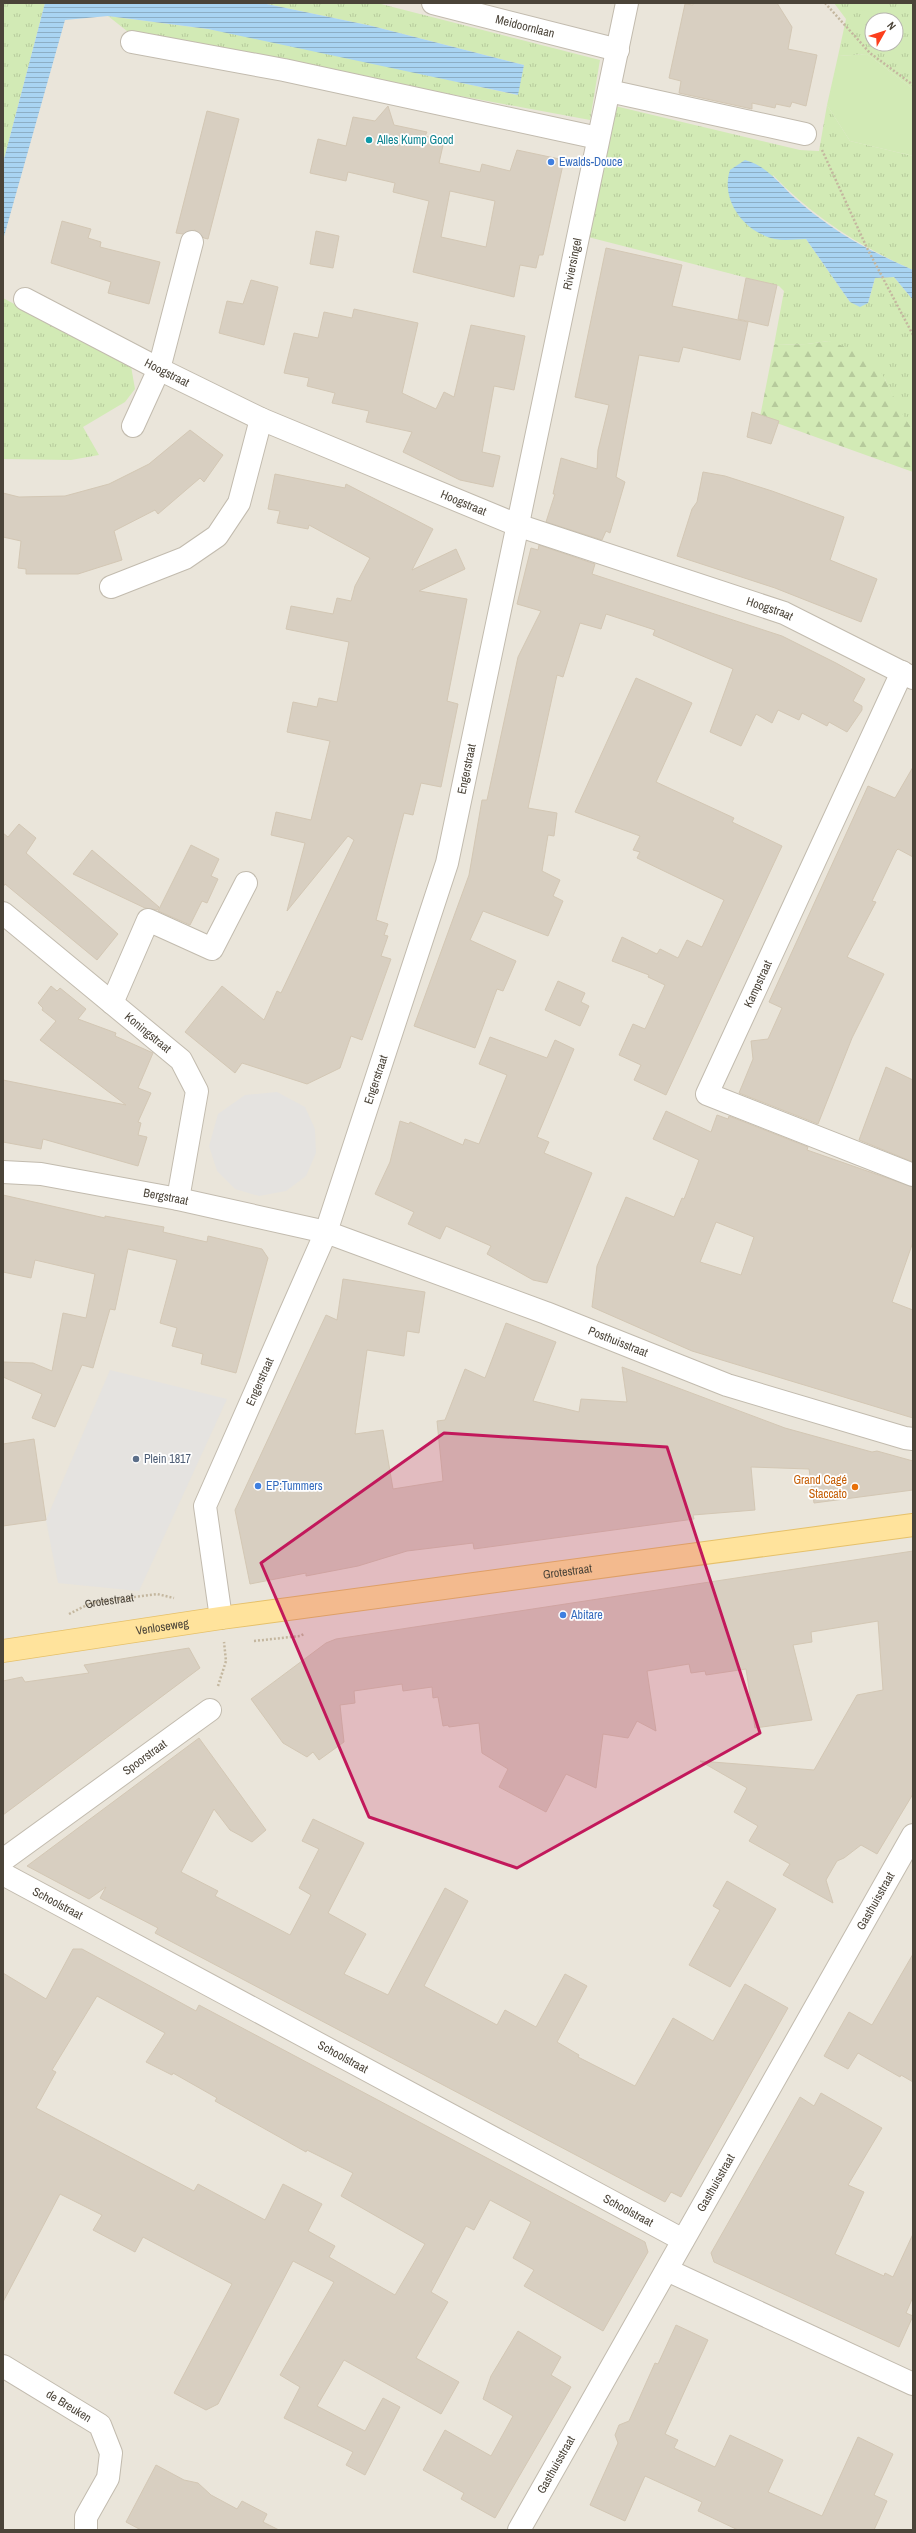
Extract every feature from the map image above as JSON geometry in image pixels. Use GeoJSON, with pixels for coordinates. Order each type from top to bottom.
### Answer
{"type":"FeatureCollection","features":[{"type":"Feature","properties":{"kind":"main road","name":"Grotestraat"},"geometry":{"type":"LineString","coordinates":[[221,1618],[913,1525]]}},
{"type":"Feature","properties":{"kind":"main road","name":"Venloseweg"},"geometry":{"type":"LineString","coordinates":[[3,1651],[221,1618]]}},
{"type":"Feature","properties":{"kind":"street","name":"Meidoornlaan"},"geometry":{"type":"LineString","coordinates":[[433,3],[618,50]]}},
{"type":"Feature","properties":{"kind":"street","name":"Riviersingel"},"geometry":{"type":"LineString","coordinates":[[517,525],[627,3]]}},
{"type":"Feature","properties":{"kind":"street"},"geometry":{"type":"LineString","coordinates":[[132,42],[284,70],[598,138]]}},
{"type":"Feature","properties":{"kind":"street"},"geometry":{"type":"LineString","coordinates":[[609,91],[805,134]]}},
{"type":"Feature","properties":{"kind":"street"},"geometry":{"type":"LineString","coordinates":[[133,426],[159,369],[192,242]]}},
{"type":"Feature","properties":{"kind":"street","name":"Hoogstraat"},"geometry":{"type":"LineString","coordinates":[[25,299],[159,369],[261,419],[517,525],[784,613],[907,675]]}},
{"type":"Feature","properties":{"kind":"street"},"geometry":{"type":"LineString","coordinates":[[111,587],[185,558],[217,536],[239,503],[261,419]]}},
{"type":"Feature","properties":{"kind":"street","name":"Engerstraat"},"geometry":{"type":"LineString","coordinates":[[221,1618],[206,1506],[326,1232],[447,863],[517,525]]}},
{"type":"Feature","properties":{"kind":"street","name":"Kampstraat"},"geometry":{"type":"LineString","coordinates":[[907,675],[707,1094],[913,1174]]}},
{"type":"Feature","properties":{"kind":"street"},"geometry":{"type":"LineString","coordinates":[[112,1003],[148,920],[212,949],[246,883]]}},
{"type":"Feature","properties":{"kind":"street","name":"Koningstraat"},"geometry":{"type":"LineString","coordinates":[[3,914],[181,1060],[197,1091],[178,1199]]}},
{"type":"Feature","properties":{"kind":"street","name":"Bergstraat"},"geometry":{"type":"LineString","coordinates":[[3,1172],[41,1174],[178,1199],[326,1232]]}},
{"type":"Feature","properties":{"kind":"street","name":"Posthuisstraat"},"geometry":{"type":"LineString","coordinates":[[326,1232],[546,1313],[727,1385],[904,1438],[913,1439]]}},
{"type":"Feature","properties":{"kind":"street","name":"Spoorstraat"},"geometry":{"type":"LineString","coordinates":[[3,1860],[210,1710]]}},
{"type":"Feature","properties":{"kind":"street","name":"Gasthuisstraat"},"geometry":{"type":"LineString","coordinates":[[519,2530],[913,1835]]}},
{"type":"Feature","properties":{"kind":"street","name":"Schoolstraat"},"geometry":{"type":"LineString","coordinates":[[3,1874],[683,2240]]}},
{"type":"Feature","properties":{"kind":"street"},"geometry":{"type":"LineString","coordinates":[[667,2270],[913,2384]]}},
{"type":"Feature","properties":{"kind":"street","name":"de Breuken"},"geometry":{"type":"LineString","coordinates":[[3,2366],[100,2425],[111,2453],[109,2471],[108,2478],[86,2517],[86,2530]]}},
{"type":"Feature","properties":{"kind":"path"},"geometry":{"type":"LineString","coordinates":[[825,3],[870,53],[913,85]]}},
{"type":"Feature","properties":{"kind":"path"},"geometry":{"type":"LineString","coordinates":[[824,153],[867,248],[913,335]]}},
{"type":"Feature","properties":{"kind":"path","name":"Grotestraat"},"geometry":{"type":"LineString","coordinates":[[68,1615],[91,1603],[157,1594],[178,1599]]}},
{"type":"Feature","properties":{"kind":"path"},"geometry":{"type":"LineString","coordinates":[[210,1710],[226,1661],[221,1618]]}},
{"type":"Feature","properties":{"kind":"highlighted area"},"geometry":{"type":"Polygon","coordinates":[[[444,1433],[667,1447],[760,1733],[517,1868],[369,1817],[261,1563],[444,1433]]]}},
{"type":"Feature","properties":{"kind":"shaded area"},"geometry":{"type":"Polygon","coordinates":[[[3,3],[913,3],[913,2530],[3,2530],[3,3]]]}},
{"type":"Feature","properties":{"kind":"shaded area"},"geometry":{"type":"Polygon","coordinates":[[[277,1092],[305,1107],[315,1129],[316,1153],[306,1176],[286,1191],[259,1196],[235,1189],[217,1171],[209,1146],[218,1114],[245,1095],[277,1092]]]}},
{"type":"Feature","properties":{"kind":"shaded area","name":"Plein 1817"},"geometry":{"type":"Polygon","coordinates":[[[110,1370],[227,1399],[139,1591],[58,1583],[46,1520],[110,1370]]]}},
{"type":"Feature","properties":{"kind":"green space"},"geometry":{"type":"Polygon","coordinates":[[[3,3],[45,3],[3,163],[3,3]]]}},
{"type":"Feature","properties":{"kind":"green space"},"geometry":{"type":"Polygon","coordinates":[[[262,3],[377,3],[600,60],[590,120],[132,35],[108,16],[208,29],[287,44],[517,95],[524,65],[372,26],[262,3]]]}},
{"type":"Feature","properties":{"kind":"green space"},"geometry":{"type":"Polygon","coordinates":[[[834,3],[913,3],[913,89],[867,54],[838,56],[846,19],[834,3]]]}},
{"type":"Feature","properties":{"kind":"green space"},"geometry":{"type":"Polygon","coordinates":[[[855,3],[888,3],[886,12],[870,12],[854,9],[855,3]]]}},
{"type":"Feature","properties":{"kind":"green space"},"geometry":{"type":"Polygon","coordinates":[[[867,54],[913,89],[913,156],[850,141],[827,105],[838,56],[867,54]]]}},
{"type":"Feature","properties":{"kind":"green space"},"geometry":{"type":"Polygon","coordinates":[[[827,105],[850,141],[913,156],[913,270],[874,251],[838,229],[804,204],[773,175],[775,239],[806,239],[850,302],[868,303],[875,278],[894,277],[913,300],[913,429],[902,417],[885,379],[829,341],[807,344],[774,345],[784,291],[779,286],[588,237],[615,106],[800,150],[819,151],[827,105]]]}},
{"type":"Feature","properties":{"kind":"green space"},"geometry":{"type":"Polygon","coordinates":[[[3,298],[131,366],[135,389],[125,402],[83,427],[99,455],[71,460],[3,459],[3,298]]]}},
{"type":"Feature","properties":{"kind":"green space"},"geometry":{"type":"Polygon","coordinates":[[[829,341],[867,357],[882,373],[901,412],[913,429],[913,472],[760,417],[774,345],[807,344],[829,341]]]}},
{"type":"Feature","properties":{"kind":"water"},"geometry":{"type":"Polygon","coordinates":[[[45,3],[262,3],[372,26],[524,65],[518,95],[208,29],[108,16],[65,20],[3,240],[3,163],[45,3]]]}},
{"type":"Feature","properties":{"kind":"water"},"geometry":{"type":"Polygon","coordinates":[[[745,160],[767,171],[801,203],[839,232],[913,270],[913,300],[894,277],[875,278],[868,303],[860,307],[850,302],[806,239],[775,239],[753,229],[737,213],[728,192],[730,170],[745,160]]]}},
{"type":"Feature","properties":{"kind":"building"},"geometry":{"type":"Polygon","coordinates":[[[693,3],[777,3],[792,27],[788,49],[817,55],[806,106],[792,102],[790,107],[776,104],[775,108],[752,103],[752,109],[679,93],[681,81],[669,78],[685,4],[693,5],[693,3]]]}},
{"type":"Feature","properties":{"kind":"building"},"geometry":{"type":"Polygon","coordinates":[[[388,106],[394,125],[427,132],[425,136],[444,141],[439,163],[480,172],[482,164],[510,171],[517,150],[564,160],[543,255],[539,255],[536,268],[520,265],[514,297],[413,272],[429,201],[393,192],[395,183],[348,172],[346,181],[310,173],[318,139],[346,146],[353,117],[375,121],[388,106]],[[450,191],[441,237],[486,247],[495,201],[450,191]]]}},
{"type":"Feature","properties":{"kind":"building"},"geometry":{"type":"Polygon","coordinates":[[[207,111],[239,119],[208,239],[204,238],[195,230],[183,234],[176,233],[207,111]]]}},
{"type":"Feature","properties":{"kind":"building"},"geometry":{"type":"Polygon","coordinates":[[[62,221],[91,229],[88,238],[101,242],[100,247],[160,262],[149,304],[108,293],[111,282],[51,263],[62,221]]]}},
{"type":"Feature","properties":{"kind":"building"},"geometry":{"type":"Polygon","coordinates":[[[316,231],[339,236],[333,268],[310,264],[316,231]]]}},
{"type":"Feature","properties":{"kind":"building"},"geometry":{"type":"Polygon","coordinates":[[[606,248],[682,265],[672,306],[748,322],[740,360],[683,347],[679,362],[639,355],[616,477],[625,482],[610,533],[606,531],[602,540],[546,522],[555,494],[553,494],[561,458],[597,469],[598,450],[609,405],[575,397],[606,248]]]}},
{"type":"Feature","properties":{"kind":"building"},"geometry":{"type":"Polygon","coordinates":[[[746,278],[777,285],[768,326],[738,319],[746,278]]]}},
{"type":"Feature","properties":{"kind":"building"},"geometry":{"type":"Polygon","coordinates":[[[251,280],[278,287],[264,345],[219,333],[227,301],[243,304],[251,280]]]}},
{"type":"Feature","properties":{"kind":"building"},"geometry":{"type":"Polygon","coordinates":[[[354,309],[418,323],[402,393],[436,409],[444,392],[454,397],[471,325],[525,336],[514,390],[494,386],[482,452],[500,456],[493,487],[460,480],[403,452],[412,432],[366,422],[369,411],[332,403],[335,393],[307,386],[309,378],[284,373],[294,333],[318,338],[324,312],[352,318],[354,309]]]}},
{"type":"Feature","properties":{"kind":"building"},"geometry":{"type":"Polygon","coordinates":[[[752,412],[779,421],[771,444],[747,437],[752,412]]]}},
{"type":"Feature","properties":{"kind":"building"},"geometry":{"type":"Polygon","coordinates":[[[190,430],[223,455],[204,482],[200,478],[158,514],[155,510],[114,531],[122,560],[78,574],[26,574],[26,569],[18,568],[21,541],[3,537],[3,493],[19,497],[65,496],[109,484],[149,464],[190,430]]]}},
{"type":"Feature","properties":{"kind":"building"},"geometry":{"type":"Polygon","coordinates":[[[703,472],[725,476],[772,491],[844,517],[830,560],[877,579],[861,622],[775,588],[677,556],[692,509],[697,502],[703,472]]]}},
{"type":"Feature","properties":{"kind":"building"},"geometry":{"type":"Polygon","coordinates":[[[275,474],[345,488],[346,484],[433,529],[412,570],[456,549],[465,569],[419,591],[467,599],[447,701],[458,704],[441,787],[421,783],[413,815],[404,813],[376,920],[388,924],[384,935],[388,936],[381,956],[391,959],[362,1040],[351,1036],[340,1068],[307,1084],[242,1063],[235,1073],[185,1032],[222,986],[264,1020],[277,991],[281,993],[354,840],[348,836],[287,911],[305,843],[271,835],[276,812],[311,820],[330,741],[287,732],[293,702],[317,707],[319,698],[337,702],[349,642],[286,629],[291,606],[333,614],[337,598],[351,601],[355,586],[370,558],[309,525],[308,529],[277,523],[280,511],[268,509],[275,474]]]}},
{"type":"Feature","properties":{"kind":"building"},"geometry":{"type":"Polygon","coordinates":[[[539,545],[595,564],[592,574],[782,636],[836,663],[865,679],[853,701],[862,706],[862,710],[847,732],[829,722],[827,726],[802,713],[799,720],[778,710],[772,723],[756,714],[741,746],[710,732],[733,669],[653,635],[655,630],[606,614],[601,629],[580,623],[563,677],[557,675],[528,808],[557,813],[554,836],[548,835],[542,871],[560,880],[553,896],[563,901],[548,936],[483,911],[470,940],[516,961],[503,991],[497,989],[475,1048],[414,1026],[469,875],[482,800],[487,800],[518,657],[541,611],[517,604],[531,548],[538,550],[539,545]]]}},
{"type":"Feature","properties":{"kind":"building"},"geometry":{"type":"Polygon","coordinates":[[[636,678],[692,703],[656,782],[734,818],[732,822],[782,846],[666,1095],[634,1080],[641,1065],[619,1055],[633,1024],[645,1029],[665,985],[648,977],[649,975],[612,961],[622,937],[657,954],[660,949],[678,958],[687,940],[702,947],[724,900],[637,858],[640,852],[633,850],[640,836],[575,812],[636,678]]]}},
{"type":"Feature","properties":{"kind":"building"},"geometry":{"type":"Polygon","coordinates":[[[913,767],[913,857],[898,849],[896,851],[872,901],[876,902],[847,957],[884,974],[852,1038],[818,1124],[739,1093],[753,1059],[751,1041],[768,1039],[782,1008],[769,1002],[868,786],[895,798],[913,767]]]}},
{"type":"Feature","properties":{"kind":"building"},"geometry":{"type":"Polygon","coordinates":[[[19,824],[36,838],[26,853],[118,934],[97,960],[5,884],[3,887],[3,833],[8,837],[19,824]]]}},
{"type":"Feature","properties":{"kind":"building"},"geometry":{"type":"Polygon","coordinates":[[[191,845],[219,859],[211,876],[218,879],[207,903],[202,901],[190,925],[158,911],[191,845]]]}},
{"type":"Feature","properties":{"kind":"building"},"geometry":{"type":"Polygon","coordinates":[[[92,850],[159,907],[157,910],[145,908],[73,874],[92,850]]]}},
{"type":"Feature","properties":{"kind":"building"},"geometry":{"type":"Polygon","coordinates":[[[558,981],[585,993],[581,1002],[589,1006],[580,1026],[545,1010],[558,981]]]}},
{"type":"Feature","properties":{"kind":"building"},"geometry":{"type":"Polygon","coordinates":[[[51,986],[57,991],[60,988],[86,1009],[78,1019],[116,1033],[115,1036],[153,1053],[138,1088],[151,1093],[138,1122],[141,1123],[138,1135],[147,1137],[138,1166],[43,1139],[41,1149],[3,1142],[3,1080],[126,1105],[40,1040],[56,1021],[42,1010],[43,1008],[38,1003],[51,986]]]}},
{"type":"Feature","properties":{"kind":"building"},"geometry":{"type":"Polygon","coordinates":[[[490,1037],[547,1058],[555,1040],[574,1049],[537,1137],[549,1142],[544,1153],[592,1173],[547,1283],[533,1280],[487,1254],[491,1246],[446,1226],[440,1239],[408,1224],[414,1212],[375,1194],[390,1162],[400,1121],[409,1124],[410,1122],[463,1145],[465,1139],[479,1144],[507,1075],[479,1064],[490,1037]]]}},
{"type":"Feature","properties":{"kind":"building"},"geometry":{"type":"Polygon","coordinates":[[[886,1067],[913,1080],[913,1162],[859,1140],[886,1067]]]}},
{"type":"Feature","properties":{"kind":"building"},"geometry":{"type":"Polygon","coordinates":[[[666,1111],[711,1132],[717,1115],[728,1119],[729,1116],[808,1147],[807,1150],[913,1187],[913,1242],[892,1302],[913,1310],[913,1418],[692,1351],[592,1307],[597,1266],[626,1197],[674,1217],[682,1198],[684,1199],[699,1160],[653,1139],[666,1111]],[[716,1222],[700,1262],[741,1275],[754,1237],[716,1222]]]}},
{"type":"Feature","properties":{"kind":"building"},"geometry":{"type":"Polygon","coordinates":[[[3,1195],[105,1218],[105,1216],[164,1227],[163,1232],[207,1242],[208,1236],[262,1249],[268,1258],[236,1373],[201,1364],[203,1354],[172,1346],[177,1328],[160,1323],[177,1260],[128,1249],[115,1310],[110,1309],[93,1368],[82,1365],[55,1427],[32,1418],[42,1394],[3,1377],[3,1362],[33,1363],[52,1371],[63,1313],[86,1318],[95,1274],[35,1260],[31,1278],[3,1272],[3,1195]]]}},
{"type":"Feature","properties":{"kind":"building"},"geometry":{"type":"Polygon","coordinates":[[[343,1279],[425,1292],[419,1333],[407,1331],[404,1356],[367,1350],[355,1434],[383,1430],[393,1489],[443,1481],[437,1421],[445,1420],[465,1369],[485,1378],[506,1323],[556,1342],[533,1401],[579,1412],[581,1399],[627,1402],[622,1367],[785,1428],[872,1452],[877,1451],[913,1461],[913,1490],[814,1503],[809,1469],[751,1467],[755,1510],[693,1515],[694,1519],[474,1549],[473,1543],[407,1551],[358,1566],[306,1576],[306,1573],[250,1584],[235,1510],[326,1315],[337,1320],[343,1279]]]}},
{"type":"Feature","properties":{"kind":"building"},"geometry":{"type":"Polygon","coordinates":[[[34,1439],[46,1520],[3,1526],[3,1444],[34,1439]]]}},
{"type":"Feature","properties":{"kind":"building"},"geometry":{"type":"Polygon","coordinates":[[[913,1551],[913,1794],[877,1854],[861,1845],[844,1858],[837,1861],[826,1880],[833,1903],[783,1875],[790,1864],[749,1841],[758,1826],[734,1812],[747,1788],[700,1761],[814,1770],[857,1695],[883,1690],[878,1621],[811,1632],[812,1642],[793,1645],[812,1720],[755,1728],[746,1669],[706,1675],[705,1671],[691,1673],[689,1664],[647,1671],[656,1731],[637,1721],[628,1738],[603,1734],[596,1788],[566,1774],[546,1812],[499,1787],[508,1769],[482,1753],[479,1723],[449,1727],[448,1725],[443,1726],[438,1697],[433,1698],[432,1687],[403,1691],[402,1684],[354,1691],[355,1703],[340,1705],[344,1742],[319,1760],[313,1752],[307,1757],[283,1743],[251,1699],[326,1643],[336,1639],[913,1551]]]}},
{"type":"Feature","properties":{"kind":"building"},"geometry":{"type":"Polygon","coordinates":[[[189,1648],[200,1668],[3,1815],[3,1681],[22,1677],[25,1682],[89,1673],[84,1665],[189,1648]]]}},
{"type":"Feature","properties":{"kind":"building"},"geometry":{"type":"Polygon","coordinates":[[[199,1738],[266,1830],[252,1842],[230,1830],[214,1809],[181,1872],[218,1891],[215,1896],[290,1935],[311,1895],[299,1888],[319,1849],[302,1841],[313,1819],[364,1843],[328,1913],[366,1934],[344,1974],[388,1995],[445,1888],[468,1901],[424,1986],[497,2025],[505,2010],[536,2027],[565,1974],[587,1986],[557,2042],[579,2055],[578,2057],[635,2086],[673,2018],[713,2041],[745,1984],[788,2008],[681,2197],[671,2192],[665,2202],[155,1933],[158,1928],[100,1898],[106,1887],[89,1899],[27,1866],[199,1738]]]}},
{"type":"Feature","properties":{"kind":"building"},"geometry":{"type":"Polygon","coordinates":[[[727,1881],[776,1909],[730,1987],[689,1965],[720,1910],[713,1906],[727,1881]]]}},
{"type":"Feature","properties":{"kind":"building"},"geometry":{"type":"Polygon","coordinates":[[[73,1949],[82,1949],[196,2011],[199,2005],[645,2242],[648,2252],[603,2331],[524,2286],[534,2270],[513,2258],[531,2222],[490,2200],[474,2230],[466,2226],[431,2292],[448,2302],[416,2358],[459,2382],[441,2414],[344,2360],[317,2406],[365,2431],[383,2398],[400,2407],[365,2475],[346,2465],[353,2452],[284,2418],[300,2387],[280,2375],[334,2282],[293,2261],[218,2404],[206,2410],[174,2393],[232,2284],[143,2237],[135,2252],[93,2230],[102,2215],[60,2194],[3,2302],[3,1973],[46,1999],[73,1949]],[[97,1996],[52,2070],[56,2072],[36,2108],[194,2191],[198,2184],[265,2220],[283,2184],[322,2204],[308,2231],[335,2246],[329,2257],[395,2295],[425,2244],[341,2196],[353,2173],[307,2150],[306,2152],[215,2101],[217,2098],[173,2073],[172,2075],[146,2062],[165,2033],[97,1996]]]}},
{"type":"Feature","properties":{"kind":"building"},"geometry":{"type":"Polygon","coordinates":[[[913,1954],[913,2082],[901,2075],[900,2077],[858,2053],[848,2069],[824,2056],[849,2012],[872,2025],[913,1954]]]}},
{"type":"Feature","properties":{"kind":"building"},"geometry":{"type":"Polygon","coordinates":[[[821,2093],[882,2128],[848,2185],[864,2192],[835,2254],[884,2276],[885,2273],[893,2277],[913,2234],[913,2297],[906,2313],[913,2316],[899,2347],[714,2262],[711,2253],[800,2097],[814,2106],[821,2093]]]}},
{"type":"Feature","properties":{"kind":"building"},"geometry":{"type":"Polygon","coordinates":[[[676,2325],[708,2340],[665,2434],[678,2440],[674,2448],[715,2467],[730,2435],[783,2460],[768,2492],[822,2516],[858,2437],[893,2454],[874,2495],[887,2501],[874,2530],[738,2530],[698,2511],[702,2502],[645,2476],[625,2521],[590,2505],[618,2443],[615,2435],[619,2425],[629,2421],[655,2363],[658,2364],[676,2325]]]}},
{"type":"Feature","properties":{"kind":"building"},"geometry":{"type":"Polygon","coordinates":[[[518,2331],[561,2357],[551,2375],[571,2387],[495,2518],[461,2499],[464,2493],[423,2470],[445,2430],[491,2456],[513,2416],[483,2399],[491,2376],[518,2331]]]}},
{"type":"Feature","properties":{"kind":"building"},"geometry":{"type":"Polygon","coordinates":[[[156,2465],[184,2480],[198,2483],[211,2495],[237,2509],[242,2501],[267,2514],[263,2522],[279,2530],[141,2530],[126,2522],[156,2465]]]}},
{"type":"Feature","properties":{"kind":"place","name":"Alles Kump Good"},"geometry":{"type":"Point","coordinates":[369,140]}},
{"type":"Feature","properties":{"kind":"place","name":"Ewalds-Douce"},"geometry":{"type":"Point","coordinates":[551,162]}},
{"type":"Feature","properties":{"kind":"place","name":"Plein 1817"},"geometry":{"type":"Point","coordinates":[136,1459]}},
{"type":"Feature","properties":{"kind":"place","name":"EP:Tummers"},"geometry":{"type":"Point","coordinates":[258,1486]}},
{"type":"Feature","properties":{"kind":"place","name":"Grand Cagé Staccato"},"geometry":{"type":"Point","coordinates":[855,1487]}},
{"type":"Feature","properties":{"kind":"place","name":"Abitare"},"geometry":{"type":"Point","coordinates":[563,1615]}}]}
